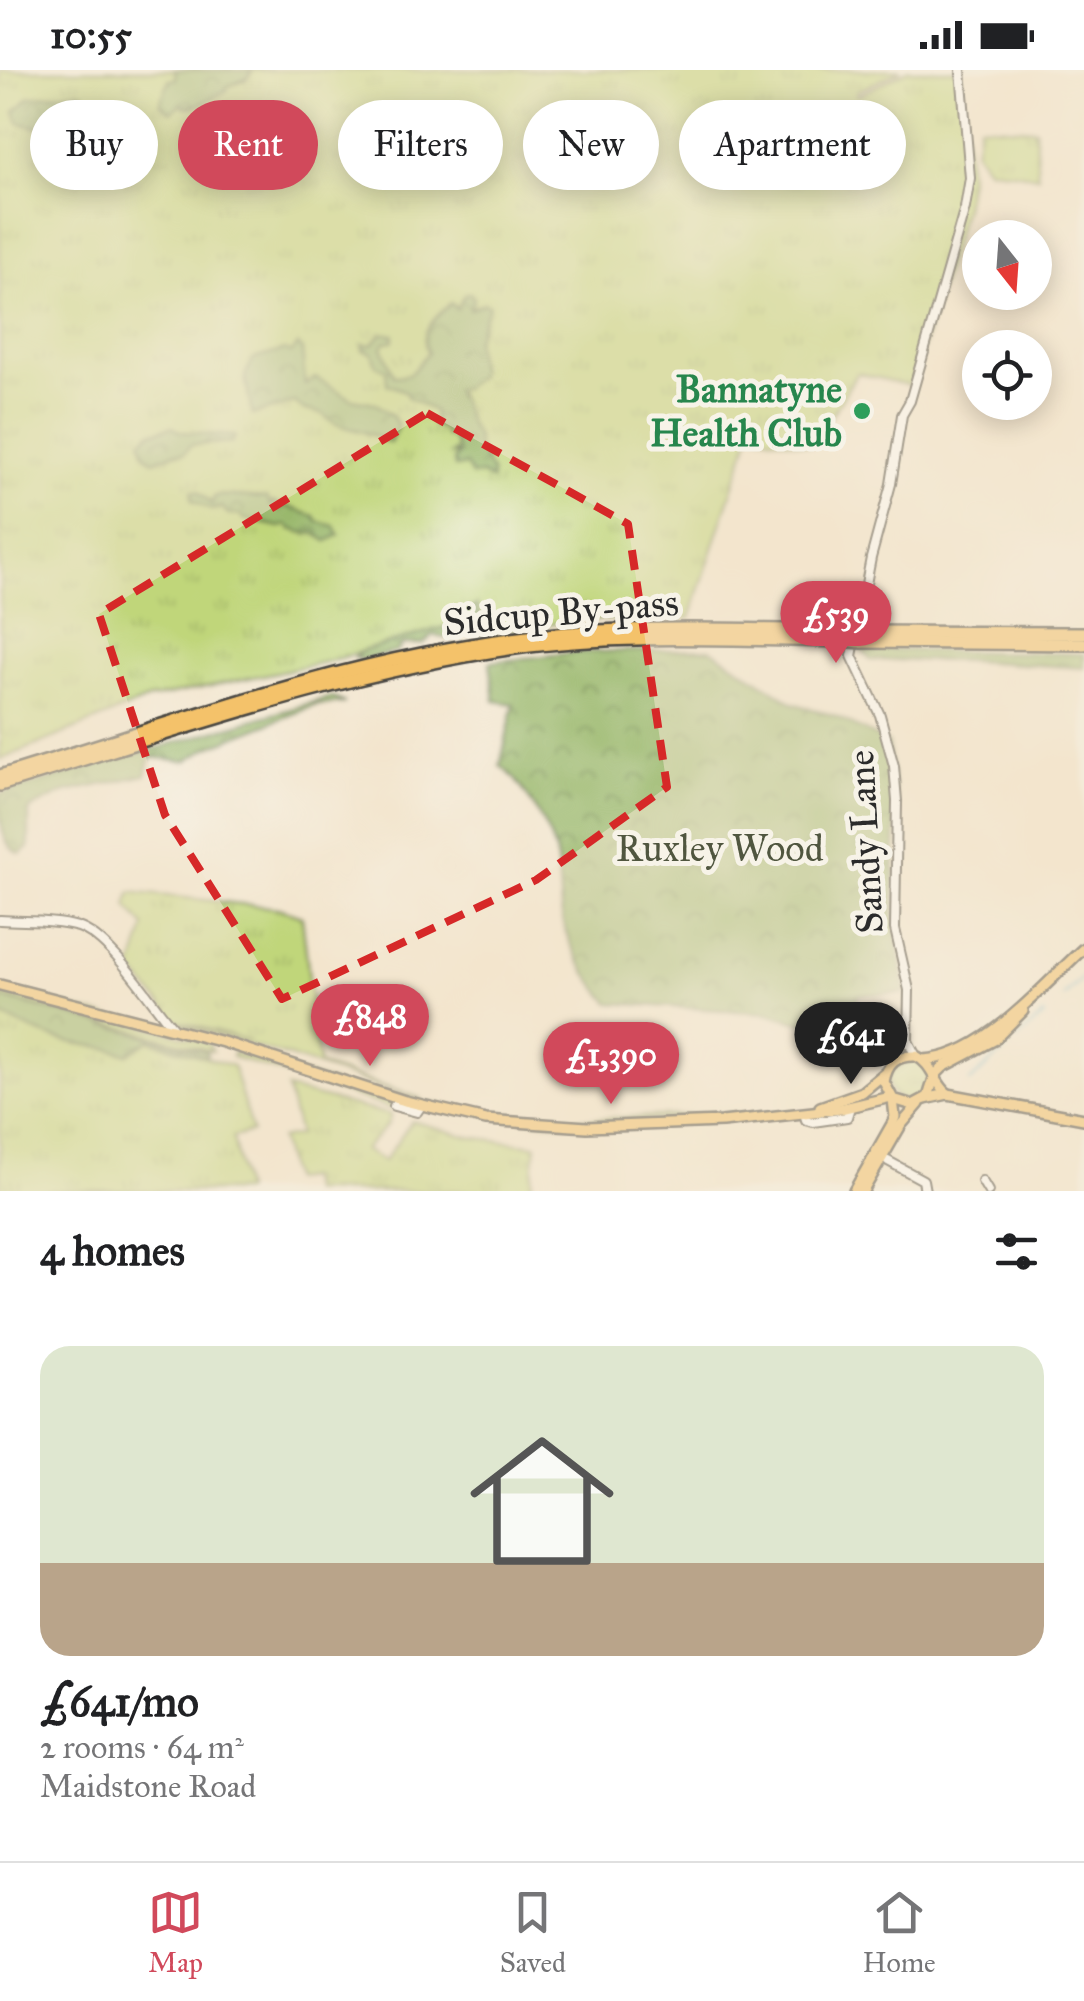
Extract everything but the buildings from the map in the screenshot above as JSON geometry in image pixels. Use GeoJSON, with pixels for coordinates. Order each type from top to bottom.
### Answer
{"type":"FeatureCollection","features":[{"type":"Feature","properties":{"kind":"highway","name":"Sidcup By-pass"},"geometry":{"type":"LineString","coordinates":[[0,776],[291,688],[453,648],[583,632],[1084,644]]}},
{"type":"Feature","properties":{"kind":"highway","name":"Sidcup By-pass"},"geometry":{"type":"LineString","coordinates":[[0,785],[296,696],[456,658],[583,642],[1084,633]]}},
{"type":"Feature","properties":{"kind":"main road"},"geometry":{"type":"LineString","coordinates":[[809,1112],[862,1092],[900,1057],[942,1057],[974,1044],[1034,1002],[1082,953]]}},
{"type":"Feature","properties":{"kind":"main road"},"geometry":{"type":"LineString","coordinates":[[863,1191],[904,1120],[932,1092],[934,1077],[943,1068],[980,1050],[1082,953]]}},
{"type":"Feature","properties":{"kind":"main road"},"geometry":{"type":"LineString","coordinates":[[0,986],[173,1028],[287,1060],[421,1106],[486,1120],[588,1128],[722,1122],[850,1107],[892,1098]]}},
{"type":"Feature","properties":{"kind":"main road"},"geometry":{"type":"LineString","coordinates":[[920,1058],[948,1094]]}},
{"type":"Feature","properties":{"kind":"main road"},"geometry":{"type":"LineString","coordinates":[[885,1073],[884,1087],[892,1098],[906,1106],[948,1094],[1084,1119]]}},
{"type":"Feature","properties":{"kind":"main road"},"geometry":{"type":"LineString","coordinates":[[854,1191],[895,1117],[892,1098]]}},
{"type":"Feature","properties":{"kind":"street","name":"Sandy Lane"},"geometry":{"type":"LineString","coordinates":[[920,1058],[909,1047],[906,1032],[909,990],[894,916],[894,764],[880,715],[852,656],[871,558],[891,484],[902,414],[910,401],[965,208],[970,178],[961,70]]}},
{"type":"Feature","properties":{"kind":"street"},"geometry":{"type":"LineString","coordinates":[[0,920],[68,925],[88,931],[108,945],[173,1028]]}},
{"type":"Feature","properties":{"kind":"street","name":"Sandy Lane"},"geometry":{"type":"LineString","coordinates":[[892,1063],[906,1032]]}},
{"type":"Feature","properties":{"kind":"street"},"geometry":{"type":"LineString","coordinates":[[394,1106],[418,1112],[421,1106]]}},
{"type":"Feature","properties":{"kind":"street"},"geometry":{"type":"LineString","coordinates":[[888,1162],[923,1180],[925,1191]]}},
{"type":"Feature","properties":{"kind":"street"},"geometry":{"type":"LineString","coordinates":[[982,1181],[988,1191]]}},
{"type":"Feature","properties":{"kind":"highlighted area"},"geometry":{"type":"Polygon","coordinates":[[[427,413],[628,524],[667,787],[536,880],[282,999],[165,815],[99,614],[427,413]]]}},
{"type":"Feature","properties":{"kind":"green space"},"geometry":{"type":"Polygon","coordinates":[[[0,70],[901,70],[856,92],[857,96],[908,70],[960,70],[969,178],[964,208],[911,386],[857,373],[813,446],[751,433],[690,618],[584,620],[490,632],[476,606],[445,627],[330,661],[149,699],[0,760],[0,70]]]}},
{"type":"Feature","properties":{"kind":"green space"},"geometry":{"type":"Polygon","coordinates":[[[175,70],[253,70],[248,78],[208,100],[178,100],[178,107],[171,112],[160,103],[169,80],[176,79],[175,70]]]}},
{"type":"Feature","properties":{"kind":"green space"},"geometry":{"type":"Polygon","coordinates":[[[77,91],[83,92],[87,100],[30,100],[30,126],[19,123],[15,111],[30,97],[77,91]]]}},
{"type":"Feature","properties":{"kind":"green space"},"geometry":{"type":"Polygon","coordinates":[[[979,125],[1035,129],[1038,176],[987,168],[975,151],[979,125]]]}},
{"type":"Feature","properties":{"kind":"green space"},"geometry":{"type":"Polygon","coordinates":[[[470,293],[474,298],[470,309],[484,303],[489,306],[475,341],[479,375],[464,388],[455,390],[492,473],[491,480],[482,475],[472,476],[466,465],[455,467],[454,459],[459,453],[451,454],[457,449],[453,438],[433,425],[434,411],[387,384],[386,370],[376,365],[372,353],[363,350],[362,344],[372,345],[382,333],[394,335],[393,341],[382,347],[394,376],[408,374],[428,353],[426,332],[434,320],[451,303],[457,309],[464,295],[470,293]]]}},
{"type":"Feature","properties":{"kind":"green space"},"geometry":{"type":"Polygon","coordinates":[[[298,345],[302,349],[305,384],[316,378],[352,399],[375,403],[393,416],[398,426],[390,443],[302,409],[295,402],[252,415],[245,376],[253,359],[285,350],[291,353],[298,345]]]}},
{"type":"Feature","properties":{"kind":"green space"},"geometry":{"type":"Polygon","coordinates":[[[171,427],[183,432],[235,436],[232,442],[191,445],[184,453],[153,461],[145,454],[141,440],[151,432],[171,427]]]}},
{"type":"Feature","properties":{"kind":"green space"},"geometry":{"type":"Polygon","coordinates":[[[192,491],[212,504],[219,495],[267,498],[271,506],[273,502],[335,526],[339,535],[327,541],[313,532],[308,534],[288,525],[280,527],[229,515],[222,507],[211,510],[192,500],[192,491]]]}},
{"type":"Feature","properties":{"kind":"green space"},"geometry":{"type":"Polygon","coordinates":[[[477,605],[481,636],[470,629],[459,630],[451,639],[433,635],[423,644],[402,644],[397,652],[362,660],[354,658],[362,651],[445,627],[477,605]]]}},
{"type":"Feature","properties":{"kind":"green space","name":"Ruxley Wood"},"geometry":{"type":"Polygon","coordinates":[[[711,649],[793,703],[835,716],[888,743],[896,801],[894,916],[906,993],[858,995],[851,1038],[768,1013],[610,1003],[570,944],[561,913],[557,860],[547,830],[524,792],[500,766],[514,704],[495,701],[490,662],[580,652],[711,649]]]}},
{"type":"Feature","properties":{"kind":"green space"},"geometry":{"type":"Polygon","coordinates":[[[861,649],[1084,654],[1084,668],[870,660],[861,649]]]}},
{"type":"Feature","properties":{"kind":"green space"},"geometry":{"type":"Polygon","coordinates":[[[331,697],[345,703],[316,705],[209,747],[186,761],[151,757],[146,775],[63,793],[29,810],[29,848],[21,854],[5,838],[0,794],[331,697]]]}},
{"type":"Feature","properties":{"kind":"green space"},"geometry":{"type":"Polygon","coordinates":[[[131,892],[278,908],[302,916],[319,1065],[420,1098],[422,1102],[290,1057],[179,1026],[175,1022],[249,1041],[175,1020],[132,970],[145,927],[127,906],[131,892]]]}},
{"type":"Feature","properties":{"kind":"green space"},"geometry":{"type":"Polygon","coordinates":[[[0,989],[207,1042],[212,1051],[0,996],[0,989]]]}},
{"type":"Feature","properties":{"kind":"green space"},"geometry":{"type":"Polygon","coordinates":[[[0,997],[207,1052],[207,1057],[149,1040],[128,1054],[50,1037],[0,1014],[0,997]]]}},
{"type":"Feature","properties":{"kind":"green space"},"geometry":{"type":"Polygon","coordinates":[[[0,1014],[40,1033],[71,1042],[128,1054],[149,1040],[233,1066],[252,1132],[233,1137],[244,1191],[0,1191],[0,1014]]]}},
{"type":"Feature","properties":{"kind":"green space"},"geometry":{"type":"Polygon","coordinates":[[[233,1052],[396,1102],[392,1109],[232,1057],[233,1052]]]}},
{"type":"Feature","properties":{"kind":"green space"},"geometry":{"type":"Polygon","coordinates":[[[909,1059],[924,1065],[930,1080],[924,1095],[909,1101],[894,1095],[888,1080],[894,1065],[909,1059]]]}},
{"type":"Feature","properties":{"kind":"green space"},"geometry":{"type":"Polygon","coordinates":[[[287,1089],[391,1115],[388,1124],[364,1150],[384,1161],[412,1121],[469,1137],[536,1145],[531,1191],[310,1191],[308,1178],[291,1180],[280,1139],[299,1135],[287,1089]]]}},
{"type":"Feature","properties":{"kind":"green space"},"geometry":{"type":"Polygon","coordinates":[[[425,1102],[551,1120],[736,1113],[736,1117],[558,1123],[494,1116],[425,1102]]]}},
{"type":"Feature","properties":{"kind":"waterway"},"geometry":{"type":"LineString","coordinates":[[1064,996],[1084,977]]}},
{"type":"Feature","properties":{"kind":"waterway"},"geometry":{"type":"LineString","coordinates":[[1017,1039],[1044,1015]]}},
{"type":"Feature","properties":{"kind":"waterway"},"geometry":{"type":"LineString","coordinates":[[970,1082],[1010,1045]]}},
{"type":"Feature","properties":{"kind":"place","name":"Bannatyne Health Club"},"geometry":{"type":"Point","coordinates":[862,411]}}]}
